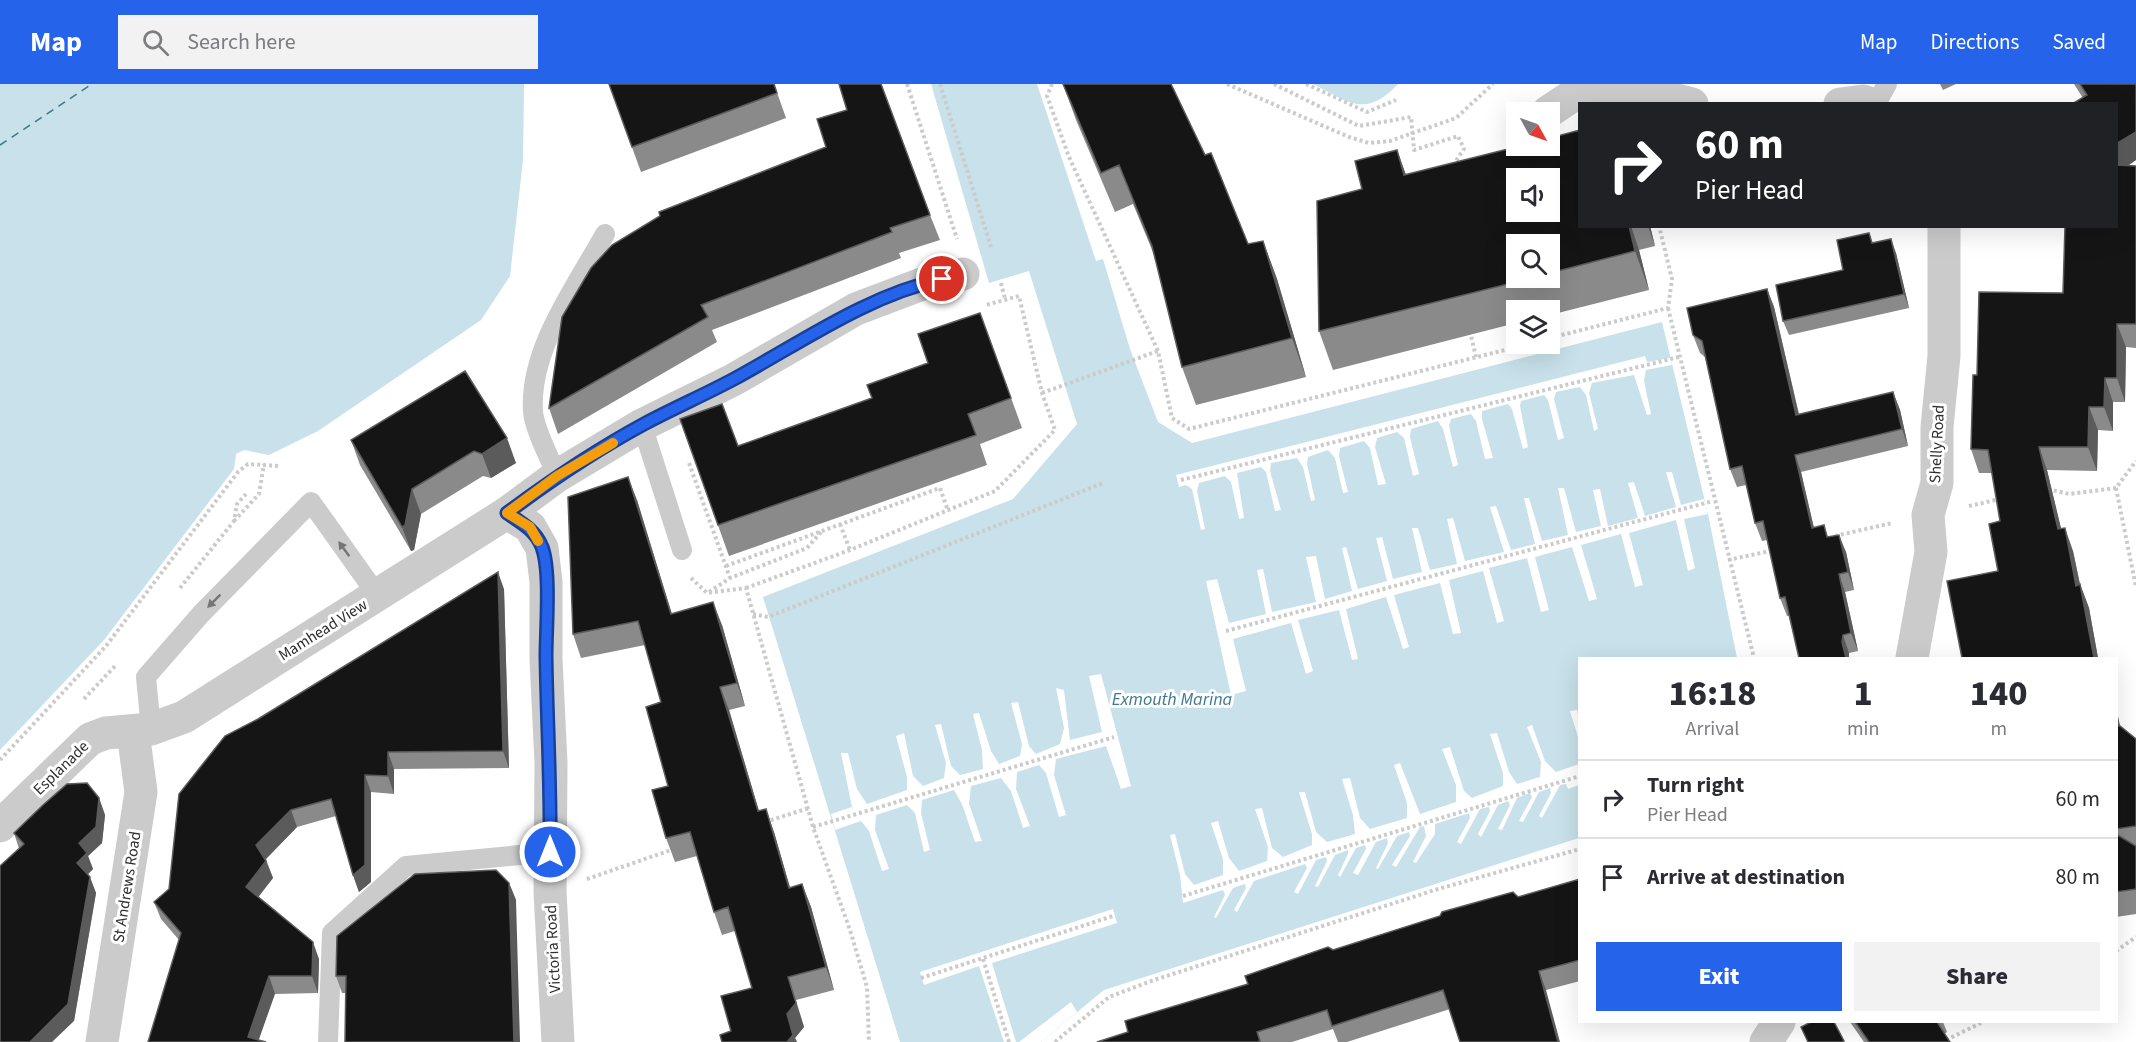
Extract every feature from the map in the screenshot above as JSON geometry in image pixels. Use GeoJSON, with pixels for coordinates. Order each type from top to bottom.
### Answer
{"type":"FeatureCollection","features":[{"type":"Feature","properties":{"kind":"street"},"geometry":{"type":"LineString","coordinates":[[1560,104],[1578,92],[1647,92],[1684,102]]}},
{"type":"Feature","properties":{"kind":"street","name":"Shelly Road"},"geometry":{"type":"LineString","coordinates":[[1912,657],[1931,552],[1928,515],[1937,483],[1937,427],[1944,356],[1944,228]]}},
{"type":"Feature","properties":{"kind":"street","name":"Mamhead View"},"geometry":{"type":"LineString","coordinates":[[142,730],[184,717],[507,513],[557,476],[642,425],[733,380],[856,309],[922,284],[963,274]]}},
{"type":"Feature","properties":{"kind":"street","name":"Victoria Road"},"geometry":{"type":"LineString","coordinates":[[507,513],[530,527],[542,548],[546,582],[546,659],[551,762],[550,892],[558,1042]]}},
{"type":"Feature","properties":{"kind":"street","name":"Esplanade"},"geometry":{"type":"LineString","coordinates":[[0,826],[90,739],[106,733],[142,730]]}},
{"type":"Feature","properties":{"kind":"street","name":"St Andrews Road"},"geometry":{"type":"LineString","coordinates":[[102,1042],[141,792],[142,730]]}},
{"type":"Feature","properties":{"kind":"street"},"geometry":{"type":"LineString","coordinates":[[1766,1042],[1778,1023]]}},
{"type":"Feature","properties":{"kind":"lane"},"geometry":{"type":"LineString","coordinates":[[1877,102],[1887,84]]}},
{"type":"Feature","properties":{"kind":"lane"},"geometry":{"type":"LineString","coordinates":[[557,476],[533,412],[536,368],[548,339],[604,234]]}},
{"type":"Feature","properties":{"kind":"lane"},"geometry":{"type":"LineString","coordinates":[[642,425],[682,550]]}},
{"type":"Feature","properties":{"kind":"lane"},"geometry":{"type":"LineString","coordinates":[[142,730],[146,677],[194,621],[311,502],[378,596]]}},
{"type":"Feature","properties":{"kind":"lane"},"geometry":{"type":"LineString","coordinates":[[328,1042],[332,933],[406,866],[550,852]]}},
{"type":"Feature","properties":{"kind":"path"},"geometry":{"type":"LineString","coordinates":[[907,84],[956,233]]}},
{"type":"Feature","properties":{"kind":"path"},"geometry":{"type":"LineString","coordinates":[[940,84],[991,249]]}},
{"type":"Feature","properties":{"kind":"path"},"geometry":{"type":"LineString","coordinates":[[1052,84],[1047,96],[1069,157],[1158,351],[1172,418],[1189,429],[1506,350]]}},
{"type":"Feature","properties":{"kind":"path"},"geometry":{"type":"LineString","coordinates":[[1227,84],[1369,143],[1390,141],[1456,117],[1493,84]]}},
{"type":"Feature","properties":{"kind":"path"},"geometry":{"type":"LineString","coordinates":[[1274,84],[1359,126],[1411,117],[1414,150],[1458,136],[1464,149],[1449,174]]}},
{"type":"Feature","properties":{"kind":"path"},"geometry":{"type":"LineString","coordinates":[[1306,84],[1367,112],[1396,100]]}},
{"type":"Feature","properties":{"kind":"path"},"geometry":{"type":"LineString","coordinates":[[1659,228],[1672,279],[1668,308],[1713,501],[1754,657]]}},
{"type":"Feature","properties":{"kind":"path"},"geometry":{"type":"LineString","coordinates":[[682,550],[692,581],[707,593],[746,588],[850,550],[995,491],[1055,430],[1042,393],[1018,296],[1005,299],[1000,280]]}},
{"type":"Feature","properties":{"kind":"path"},"geometry":{"type":"LineString","coordinates":[[1560,335],[1668,308]]}},
{"type":"Feature","properties":{"kind":"path"},"geometry":{"type":"LineString","coordinates":[[1468,322],[1476,357]]}},
{"type":"Feature","properties":{"kind":"path"},"geometry":{"type":"LineString","coordinates":[[1042,393],[1158,351]]}},
{"type":"Feature","properties":{"kind":"path"},"geometry":{"type":"LineString","coordinates":[[1181,480],[1679,357]]}},
{"type":"Feature","properties":{"kind":"path"},"geometry":{"type":"LineString","coordinates":[[2039,491],[2050,488],[2069,495],[2116,488],[2136,461]]}},
{"type":"Feature","properties":{"kind":"path"},"geometry":{"type":"LineString","coordinates":[[0,760],[106,646],[238,472],[248,464],[280,466]]}},
{"type":"Feature","properties":{"kind":"path"},"geometry":{"type":"LineString","coordinates":[[234,521],[259,494],[264,464]]}},
{"type":"Feature","properties":{"kind":"path"},"geometry":{"type":"LineString","coordinates":[[694,473],[729,578]]}},
{"type":"Feature","properties":{"kind":"path"},"geometry":{"type":"LineString","coordinates":[[753,614],[768,617],[1103,483]]}},
{"type":"Feature","properties":{"kind":"path"},"geometry":{"type":"LineString","coordinates":[[726,566],[940,488],[948,511]]}},
{"type":"Feature","properties":{"kind":"path"},"geometry":{"type":"LineString","coordinates":[[2116,488],[2136,587]]}},
{"type":"Feature","properties":{"kind":"path"},"geometry":{"type":"LineString","coordinates":[[1828,538],[2006,498]]}},
{"type":"Feature","properties":{"kind":"path"},"geometry":{"type":"LineString","coordinates":[[1226,631],[1713,501]]}},
{"type":"Feature","properties":{"kind":"path"},"geometry":{"type":"LineString","coordinates":[[840,524],[850,550]]}},
{"type":"Feature","properties":{"kind":"path"},"geometry":{"type":"LineString","coordinates":[[707,593],[729,578],[807,548],[822,531]]}},
{"type":"Feature","properties":{"kind":"path"},"geometry":{"type":"LineString","coordinates":[[1728,560],[1784,548]]}},
{"type":"Feature","properties":{"kind":"path"},"geometry":{"type":"LineString","coordinates":[[746,588],[813,827],[850,930],[867,987],[869,1042]]}},
{"type":"Feature","properties":{"kind":"path"},"geometry":{"type":"LineString","coordinates":[[813,827],[1114,737]]}},
{"type":"Feature","properties":{"kind":"path"},"geometry":{"type":"LineString","coordinates":[[1183,896],[1578,777]]}},
{"type":"Feature","properties":{"kind":"path"},"geometry":{"type":"LineString","coordinates":[[761,823],[809,808]]}},
{"type":"Feature","properties":{"kind":"path"},"geometry":{"type":"LineString","coordinates":[[550,892],[671,850]]}},
{"type":"Feature","properties":{"kind":"path"},"geometry":{"type":"LineString","coordinates":[[1055,1042],[1109,997],[1154,980],[1438,889],[1578,850]]}},
{"type":"Feature","properties":{"kind":"path"},"geometry":{"type":"LineString","coordinates":[[921,978],[1113,916]]}},
{"type":"Feature","properties":{"kind":"path"},"geometry":{"type":"LineString","coordinates":[[2118,950],[2136,937]]}},
{"type":"Feature","properties":{"kind":"path"},"geometry":{"type":"LineString","coordinates":[[983,959],[1009,1042]]}},
{"type":"Feature","properties":{"kind":"path"},"geometry":{"type":"LineString","coordinates":[[1945,1041],[1981,1023]]}},
{"type":"Feature","properties":{"kind":"water"},"geometry":{"type":"Polygon","coordinates":[[[0,84],[524,84],[523,160],[510,276],[481,320],[318,431],[269,455],[244,450],[236,454],[234,469],[104,640],[0,750],[0,84]]]}},
{"type":"Feature","properties":{"kind":"water","name":"Exmouth Marina"},"geometry":{"type":"Polygon","coordinates":[[[931,84],[1037,84],[1096,261],[1103,259],[1130,349],[1158,422],[1192,443],[1538,354],[1560,354],[1560,348],[1662,322],[1708,514],[1737,657],[1578,657],[1578,838],[1104,990],[1041,1042],[900,1042],[763,597],[1013,499],[1077,424],[1029,271],[989,283],[931,84]]]}},
{"type":"Feature","properties":{"kind":"water"},"geometry":{"type":"Polygon","coordinates":[[[1313,84],[1398,84],[1376,101],[1357,104],[1337,97],[1313,84]]]}},
{"type":"Feature","properties":{"kind":"pier"},"geometry":{"type":"Polygon","coordinates":[[[1645,356],[1647,362],[1670,358],[1672,365],[1646,370],[1644,381],[1651,414],[1647,415],[1634,375],[1592,383],[1589,393],[1598,429],[1594,431],[1586,395],[1580,387],[1556,392],[1554,399],[1564,438],[1558,440],[1548,400],[1544,395],[1521,401],[1528,447],[1523,449],[1512,409],[1508,404],[1482,411],[1482,419],[1493,458],[1485,459],[1476,421],[1471,414],[1451,419],[1449,426],[1458,465],[1453,467],[1443,429],[1438,421],[1411,429],[1410,437],[1419,474],[1413,476],[1404,438],[1397,432],[1377,438],[1375,447],[1386,484],[1378,485],[1370,448],[1364,441],[1340,448],[1339,456],[1348,492],[1343,493],[1335,458],[1328,450],[1308,457],[1307,464],[1315,500],[1311,501],[1303,467],[1297,458],[1271,463],[1270,471],[1281,510],[1275,511],[1266,472],[1261,467],[1237,473],[1244,518],[1239,519],[1231,482],[1225,476],[1199,483],[1197,491],[1205,529],[1201,530],[1192,489],[1186,485],[1179,487],[1176,475],[1645,356]]]}},
{"type":"Feature","properties":{"kind":"pier"},"geometry":{"type":"Polygon","coordinates":[[[1666,472],[1672,472],[1681,505],[1704,499],[1708,514],[1684,519],[1695,568],[1688,571],[1676,520],[1629,533],[1643,585],[1635,587],[1621,534],[1581,545],[1597,599],[1589,601],[1572,547],[1535,557],[1549,610],[1541,612],[1527,558],[1489,568],[1504,621],[1497,623],[1483,571],[1449,580],[1461,633],[1453,634],[1440,583],[1394,595],[1409,647],[1403,649],[1386,597],[1346,609],[1358,659],[1352,660],[1339,610],[1298,620],[1313,671],[1306,674],[1291,623],[1233,639],[1246,691],[1231,695],[1206,581],[1217,579],[1229,623],[1266,614],[1257,570],[1263,569],[1272,612],[1316,602],[1306,557],[1316,556],[1325,599],[1352,591],[1342,548],[1346,547],[1358,589],[1387,581],[1376,538],[1382,537],[1393,579],[1422,572],[1412,528],[1418,528],[1430,570],[1457,564],[1447,519],[1453,518],[1465,561],[1504,552],[1490,507],[1496,506],[1511,550],[1535,544],[1524,498],[1529,498],[1542,541],[1568,535],[1558,488],[1564,488],[1576,532],[1601,526],[1593,490],[1600,489],[1608,526],[1638,518],[1628,483],[1634,482],[1645,516],[1676,507],[1666,472]]]}},
{"type":"Feature","properties":{"kind":"pier"},"geometry":{"type":"Polygon","coordinates":[[[1101,674],[1131,786],[1121,789],[1106,746],[1056,759],[1054,775],[1066,815],[1059,817],[1046,773],[1039,765],[1017,772],[1016,789],[1030,826],[1023,828],[1011,791],[1001,778],[971,786],[969,804],[982,841],[975,842],[962,804],[954,790],[922,800],[921,813],[930,850],[924,852],[915,813],[907,805],[876,815],[875,830],[889,869],[882,871],[869,831],[861,821],[835,830],[831,814],[852,807],[841,753],[848,753],[857,789],[867,804],[907,790],[907,777],[896,736],[904,733],[913,776],[923,786],[944,778],[946,763],[935,725],[941,724],[951,766],[960,775],[983,769],[982,750],[973,714],[979,713],[991,751],[999,764],[1020,756],[1022,744],[1011,703],[1018,702],[1029,746],[1036,754],[1060,744],[1064,728],[1056,688],[1064,690],[1070,740],[1102,732],[1089,676],[1101,674]]]}},
{"type":"Feature","properties":{"kind":"pier"},"geometry":{"type":"Polygon","coordinates":[[[1577,710],[1578,737],[1570,711],[1577,710]]]}},
{"type":"Feature","properties":{"kind":"pier"},"geometry":{"type":"Polygon","coordinates":[[[1532,725],[1545,761],[1556,772],[1578,764],[1578,785],[1568,789],[1566,784],[1560,785],[1542,818],[1539,816],[1551,793],[1550,788],[1539,792],[1523,822],[1519,821],[1532,797],[1530,793],[1517,798],[1502,830],[1498,829],[1510,805],[1508,801],[1498,805],[1481,837],[1478,834],[1490,811],[1489,807],[1480,809],[1461,844],[1457,842],[1470,818],[1469,813],[1435,824],[1435,834],[1416,863],[1413,862],[1426,836],[1424,826],[1420,827],[1396,867],[1392,865],[1410,836],[1409,832],[1397,836],[1378,869],[1376,868],[1388,843],[1387,838],[1376,842],[1358,875],[1353,873],[1366,849],[1365,845],[1356,848],[1340,877],[1338,875],[1348,850],[1335,855],[1318,887],[1315,886],[1327,861],[1326,857],[1316,860],[1298,894],[1294,892],[1307,868],[1305,864],[1254,881],[1237,912],[1234,910],[1246,888],[1245,884],[1233,888],[1216,918],[1214,917],[1225,895],[1223,890],[1183,903],[1180,875],[1170,835],[1175,834],[1185,874],[1194,885],[1223,875],[1223,859],[1211,823],[1218,821],[1229,858],[1239,871],[1267,861],[1268,847],[1255,809],[1262,808],[1272,848],[1283,857],[1312,845],[1312,834],[1299,792],[1305,792],[1316,832],[1327,842],[1355,834],[1353,815],[1342,779],[1350,778],[1360,818],[1370,829],[1407,818],[1407,803],[1394,765],[1400,763],[1420,814],[1456,802],[1456,785],[1442,749],[1450,747],[1464,791],[1472,798],[1503,786],[1503,773],[1490,734],[1497,733],[1509,772],[1517,784],[1540,777],[1541,762],[1527,727],[1532,725]]]}},
{"type":"Feature","properties":{"kind":"pier"},"geometry":{"type":"Polygon","coordinates":[[[1113,909],[1117,923],[992,963],[1016,1042],[1004,1042],[979,966],[924,985],[920,972],[1113,909]]]}},
{"type":"Feature","properties":{"kind":"pier"},"geometry":{"type":"Polygon","coordinates":[[[1071,1002],[1077,1012],[1041,1042],[1019,1042],[1071,1002]]]}},
{"type":"Feature","properties":{"kind":"building"},"geometry":{"type":"Polygon","coordinates":[[[609,84],[774,84],[777,93],[632,147],[609,84]]]}},
{"type":"Feature","properties":{"kind":"building"},"geometry":{"type":"Polygon","coordinates":[[[839,84],[881,84],[930,215],[890,228],[892,232],[701,305],[708,317],[549,408],[562,317],[591,268],[612,245],[660,216],[659,212],[826,147],[817,119],[847,110],[839,84]]]}},
{"type":"Feature","properties":{"kind":"building"},"geometry":{"type":"Polygon","coordinates":[[[1063,84],[1171,84],[1205,155],[1211,153],[1248,244],[1263,241],[1292,338],[1182,367],[1152,246],[1119,165],[1101,173],[1063,84]]]}},
{"type":"Feature","properties":{"kind":"building"},"geometry":{"type":"Polygon","coordinates":[[[2080,84],[2136,84],[2136,132],[2118,143],[2118,102],[2075,102],[2087,95],[2080,84]]]}},
{"type":"Feature","properties":{"kind":"building"},"geometry":{"type":"Polygon","coordinates":[[[1578,131],[1578,228],[1629,228],[1635,251],[1560,270],[1560,234],[1506,234],[1506,284],[1319,331],[1317,201],[1362,189],[1355,161],[1397,150],[1404,175],[1506,150],[1506,156],[1560,156],[1560,135],[1578,131]]]}},
{"type":"Feature","properties":{"kind":"building"},"geometry":{"type":"Polygon","coordinates":[[[2118,165],[2136,166],[2136,324],[2117,324],[2117,378],[2105,378],[2104,407],[2089,407],[2088,447],[2039,447],[2058,529],[2065,528],[2076,586],[2080,584],[2094,657],[1962,657],[1947,581],[1998,571],[1989,524],[2000,521],[1988,450],[1971,449],[1973,375],[1977,375],[1979,292],[2063,293],[2065,228],[2118,228],[2118,165]]]}},
{"type":"Feature","properties":{"kind":"building"},"geometry":{"type":"Polygon","coordinates":[[[1869,233],[1872,243],[1891,239],[1904,294],[1783,321],[1776,285],[1843,270],[1837,240],[1869,233]]]}},
{"type":"Feature","properties":{"kind":"building"},"geometry":{"type":"Polygon","coordinates":[[[1767,289],[1796,415],[1893,392],[1902,429],[1795,455],[1812,528],[1824,525],[1827,537],[1839,535],[1848,572],[1839,574],[1851,633],[1843,635],[1842,642],[1846,657],[1799,657],[1785,597],[1780,598],[1763,521],[1755,523],[1742,466],[1730,469],[1702,341],[1693,335],[1687,308],[1767,289]]]}},
{"type":"Feature","properties":{"kind":"building"},"geometry":{"type":"Polygon","coordinates":[[[980,313],[1011,398],[968,414],[976,435],[718,525],[680,419],[722,404],[738,446],[872,398],[867,385],[928,363],[918,334],[980,313]]]}},
{"type":"Feature","properties":{"kind":"building"},"geometry":{"type":"Polygon","coordinates":[[[465,371],[507,438],[482,454],[474,451],[412,489],[405,525],[402,527],[351,440],[465,371]]]}},
{"type":"Feature","properties":{"kind":"building"},"geometry":{"type":"Polygon","coordinates":[[[628,477],[671,614],[713,602],[737,683],[720,687],[758,811],[766,809],[789,888],[802,884],[826,967],[788,977],[796,1003],[787,1014],[793,1035],[787,1042],[722,1042],[720,1035],[731,1031],[721,996],[752,988],[728,907],[714,912],[690,832],[666,838],[652,790],[668,786],[646,707],[661,702],[638,621],[573,634],[568,497],[628,477]]]}},
{"type":"Feature","properties":{"kind":"building"},"geometry":{"type":"Polygon","coordinates":[[[498,572],[503,751],[388,752],[388,776],[365,775],[365,865],[353,875],[331,799],[291,810],[256,845],[266,861],[246,887],[313,942],[312,976],[269,976],[248,1037],[266,1042],[148,1042],[181,933],[154,902],[169,889],[179,794],[225,736],[258,719],[498,572]]]}},
{"type":"Feature","properties":{"kind":"building"},"geometry":{"type":"Polygon","coordinates":[[[2118,726],[2136,739],[2136,826],[2118,829],[2118,726]]]}},
{"type":"Feature","properties":{"kind":"building"},"geometry":{"type":"Polygon","coordinates":[[[87,783],[99,798],[96,827],[79,843],[87,853],[77,863],[90,877],[68,1004],[30,1042],[0,1042],[0,866],[24,844],[14,833],[43,805],[67,784],[87,783]]]}},
{"type":"Feature","properties":{"kind":"building"},"geometry":{"type":"Polygon","coordinates":[[[2118,835],[2136,846],[2136,889],[2118,892],[2118,835]]]}},
{"type":"Feature","properties":{"kind":"building"},"geometry":{"type":"Polygon","coordinates":[[[496,870],[509,883],[514,1042],[345,1042],[346,976],[336,976],[337,936],[415,874],[496,870]]]}},
{"type":"Feature","properties":{"kind":"building"},"geometry":{"type":"Polygon","coordinates":[[[1578,880],[1578,961],[1539,971],[1558,1042],[1460,1042],[1443,990],[1332,1026],[1327,1010],[1257,1032],[1260,1041],[1257,1042],[1097,1042],[1128,1032],[1125,1021],[1248,984],[1245,976],[1328,947],[1333,950],[1440,916],[1442,912],[1513,892],[1518,897],[1578,880]]]}},
{"type":"Feature","properties":{"kind":"building"},"geometry":{"type":"Polygon","coordinates":[[[1809,1023],[1835,1023],[1844,1041],[1808,1042],[1801,1027],[1809,1023]]]}},
{"type":"Feature","properties":{"kind":"building"},"geometry":{"type":"Polygon","coordinates":[[[1856,1023],[1938,1023],[1950,1042],[1869,1042],[1856,1023]]]}},
{"type":"Feature","properties":{"kind":"ferry route"},"geometry":{"type":"LineString","coordinates":[[0,145],[92,84]]}},
{"type":"Feature","properties":{"kind":"slow traffic"},"geometry":{"type":"LineString","coordinates":[[538,541],[530,527],[507,513],[557,476],[613,443]]}},
{"type":"Feature","properties":{"kind":"route"},"geometry":{"type":"LineString","coordinates":[[550,852],[551,762],[546,659],[546,582],[542,548],[530,527],[507,513],[557,476],[642,425],[733,380],[856,309],[922,284],[942,279]]}}]}
